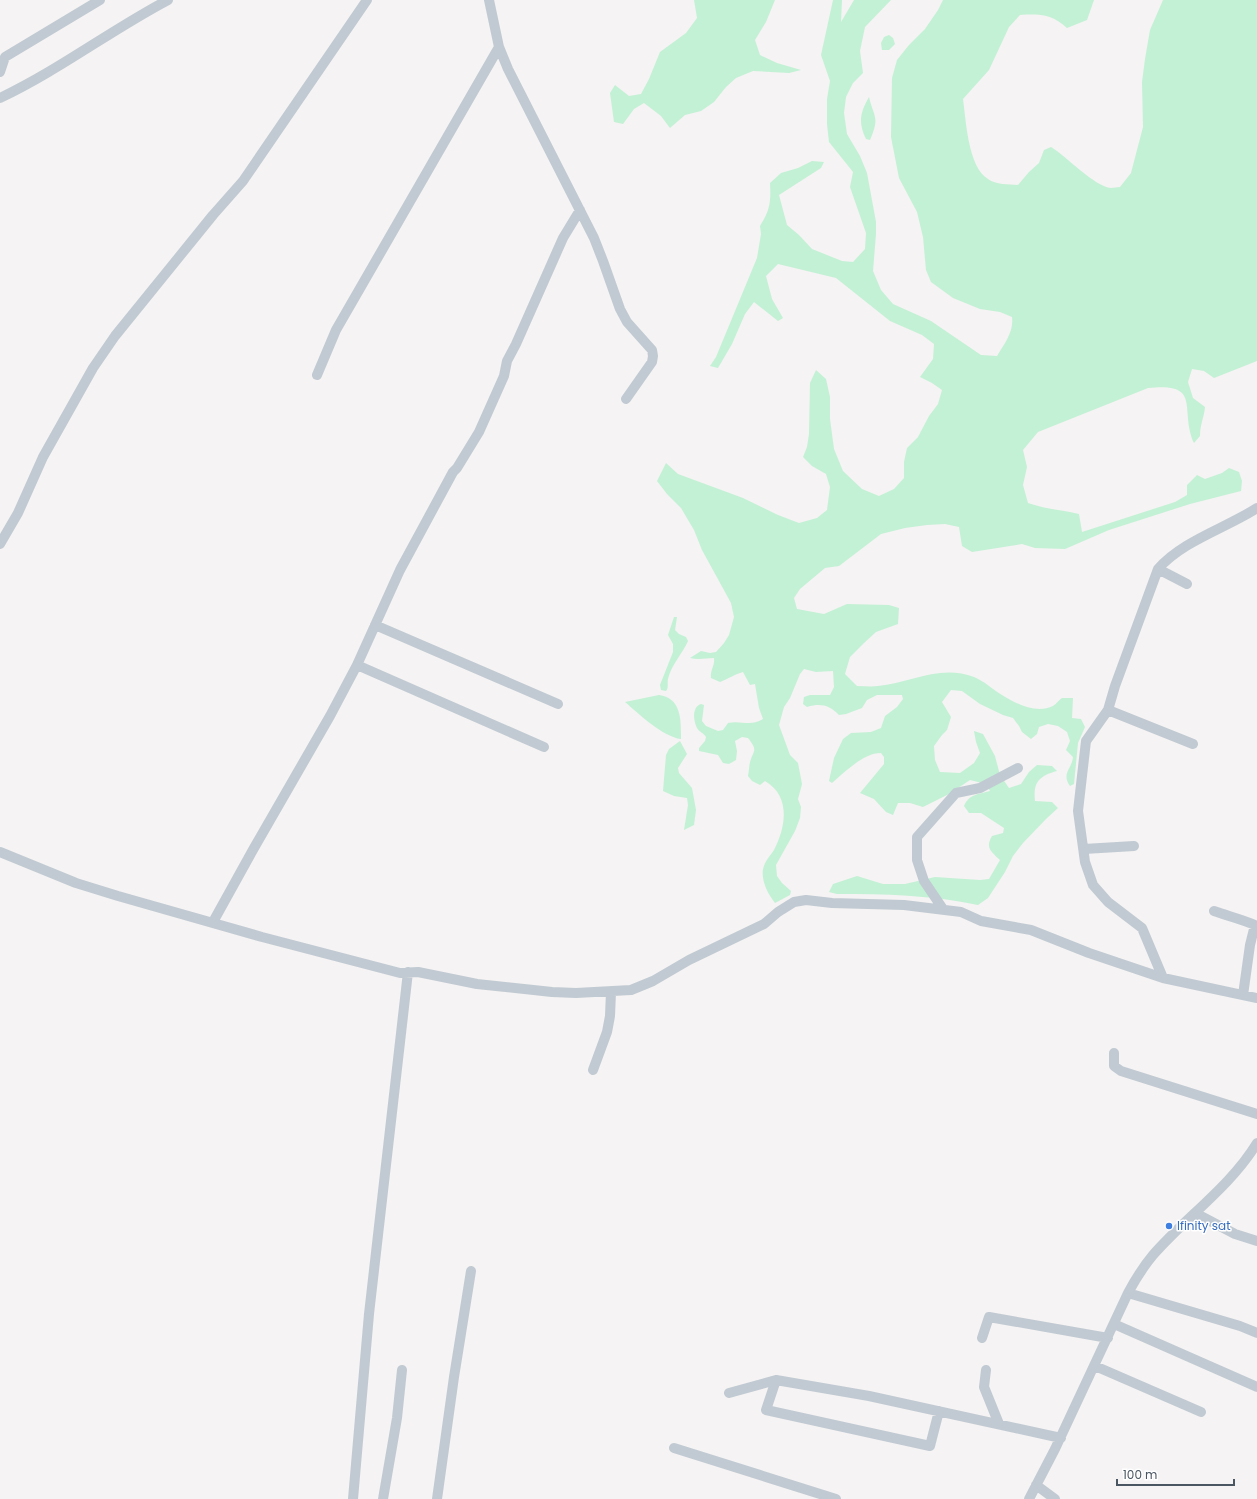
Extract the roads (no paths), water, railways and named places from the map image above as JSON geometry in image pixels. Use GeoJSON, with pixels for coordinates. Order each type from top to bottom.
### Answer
{"type":"FeatureCollection","features":[{"type":"Feature","properties":{"kind":"street"},"geometry":{"type":"LineString","coordinates":[[0,72],[5,57],[100,0]]}},
{"type":"Feature","properties":{"kind":"street"},"geometry":{"type":"LineString","coordinates":[[0,98],[29,84],[113,31],[168,0]]}},
{"type":"Feature","properties":{"kind":"street"},"geometry":{"type":"LineString","coordinates":[[0,544],[18,513],[43,456],[93,368],[114,336],[213,215],[243,181],[367,0]]}},
{"type":"Feature","properties":{"kind":"street"},"geometry":{"type":"LineString","coordinates":[[489,0],[499,47],[508,69],[580,210],[603,261],[620,309],[627,322],[652,350],[653,356],[648,368],[626,399]]}},
{"type":"Feature","properties":{"kind":"street"},"geometry":{"type":"LineString","coordinates":[[317,375],[336,330],[499,47]]}},
{"type":"Feature","properties":{"kind":"street"},"geometry":{"type":"LineString","coordinates":[[213,922],[330,716],[357,665],[400,570],[453,472],[479,432],[504,376],[507,361],[563,238],[580,210]]}},
{"type":"Feature","properties":{"kind":"street"},"geometry":{"type":"LineString","coordinates":[[1163,978],[1142,928],[1108,902],[1093,885],[1086,862],[1078,811],[1086,741],[1108,710],[1115,686],[1158,569],[1164,561],[1177,551],[1243,517],[1257,508]]}},
{"type":"Feature","properties":{"kind":"street"},"geometry":{"type":"LineString","coordinates":[[1158,569],[1187,584]]}},
{"type":"Feature","properties":{"kind":"street"},"geometry":{"type":"LineString","coordinates":[[375,625],[558,704]]}},
{"type":"Feature","properties":{"kind":"street"},"geometry":{"type":"LineString","coordinates":[[357,665],[544,747]]}},
{"type":"Feature","properties":{"kind":"street"},"geometry":{"type":"LineString","coordinates":[[1108,710],[1193,744]]}},
{"type":"Feature","properties":{"kind":"street"},"geometry":{"type":"LineString","coordinates":[[943,909],[924,881],[917,860],[917,837],[956,793],[980,788],[1018,768]]}},
{"type":"Feature","properties":{"kind":"street"},"geometry":{"type":"LineString","coordinates":[[1084,849],[1134,846]]}},
{"type":"Feature","properties":{"kind":"street"},"geometry":{"type":"LineString","coordinates":[[0,852],[76,883],[400,973],[418,972],[450,980],[511,988],[576,993],[631,990],[653,981],[689,960],[764,924],[778,912],[794,902],[806,900],[832,904],[904,905],[961,912],[981,921],[1031,930],[1089,953],[1163,978],[1257,998]]}},
{"type":"Feature","properties":{"kind":"street"},"geometry":{"type":"LineString","coordinates":[[1214,911],[1230,917],[1235,916],[1255,924],[1250,945],[1243,995]]}},
{"type":"Feature","properties":{"kind":"street"},"geometry":{"type":"LineString","coordinates":[[353,1499],[369,1314],[408,972]]}},
{"type":"Feature","properties":{"kind":"street"},"geometry":{"type":"LineString","coordinates":[[593,1070],[607,1032],[610,1016],[611,992]]}},
{"type":"Feature","properties":{"kind":"street"},"geometry":{"type":"LineString","coordinates":[[1114,1053],[1114,1066],[1121,1071],[1257,1114]]}},
{"type":"Feature","properties":{"kind":"street"},"geometry":{"type":"LineString","coordinates":[[1029,1499],[1061,1438],[1128,1293],[1142,1269],[1154,1254],[1224,1185],[1257,1143]]}},
{"type":"Feature","properties":{"kind":"street"},"geometry":{"type":"LineString","coordinates":[[1195,1213],[1235,1234],[1257,1241]]}},
{"type":"Feature","properties":{"kind":"street"},"geometry":{"type":"LineString","coordinates":[[437,1499],[471,1271]]}},
{"type":"Feature","properties":{"kind":"street"},"geometry":{"type":"LineString","coordinates":[[1128,1293],[1240,1326],[1257,1333]]}},
{"type":"Feature","properties":{"kind":"street"},"geometry":{"type":"LineString","coordinates":[[982,1338],[989,1317],[1108,1338]]}},
{"type":"Feature","properties":{"kind":"street"},"geometry":{"type":"LineString","coordinates":[[1114,1324],[1257,1388]]}},
{"type":"Feature","properties":{"kind":"street"},"geometry":{"type":"LineString","coordinates":[[1095,1366],[1201,1412]]}},
{"type":"Feature","properties":{"kind":"street"},"geometry":{"type":"LineString","coordinates":[[383,1499],[397,1418],[402,1370]]}},
{"type":"Feature","properties":{"kind":"street"},"geometry":{"type":"LineString","coordinates":[[986,1370],[984,1387],[999,1424]]}},
{"type":"Feature","properties":{"kind":"street"},"geometry":{"type":"LineString","coordinates":[[729,1393],[776,1380],[869,1396],[1061,1438]]}},
{"type":"Feature","properties":{"kind":"street"},"geometry":{"type":"LineString","coordinates":[[776,1380],[766,1410],[930,1446],[939,1411]]}},
{"type":"Feature","properties":{"kind":"street"},"geometry":{"type":"LineString","coordinates":[[674,1448],[836,1499]]}},
{"type":"Feature","properties":{"kind":"street"},"geometry":{"type":"LineString","coordinates":[[1036,1485],[1055,1499]]}},
{"type":"Feature","properties":{"kind":"place","name":"Ifinity sat"},"geometry":{"type":"Point","coordinates":[1169,1226]}}]}
